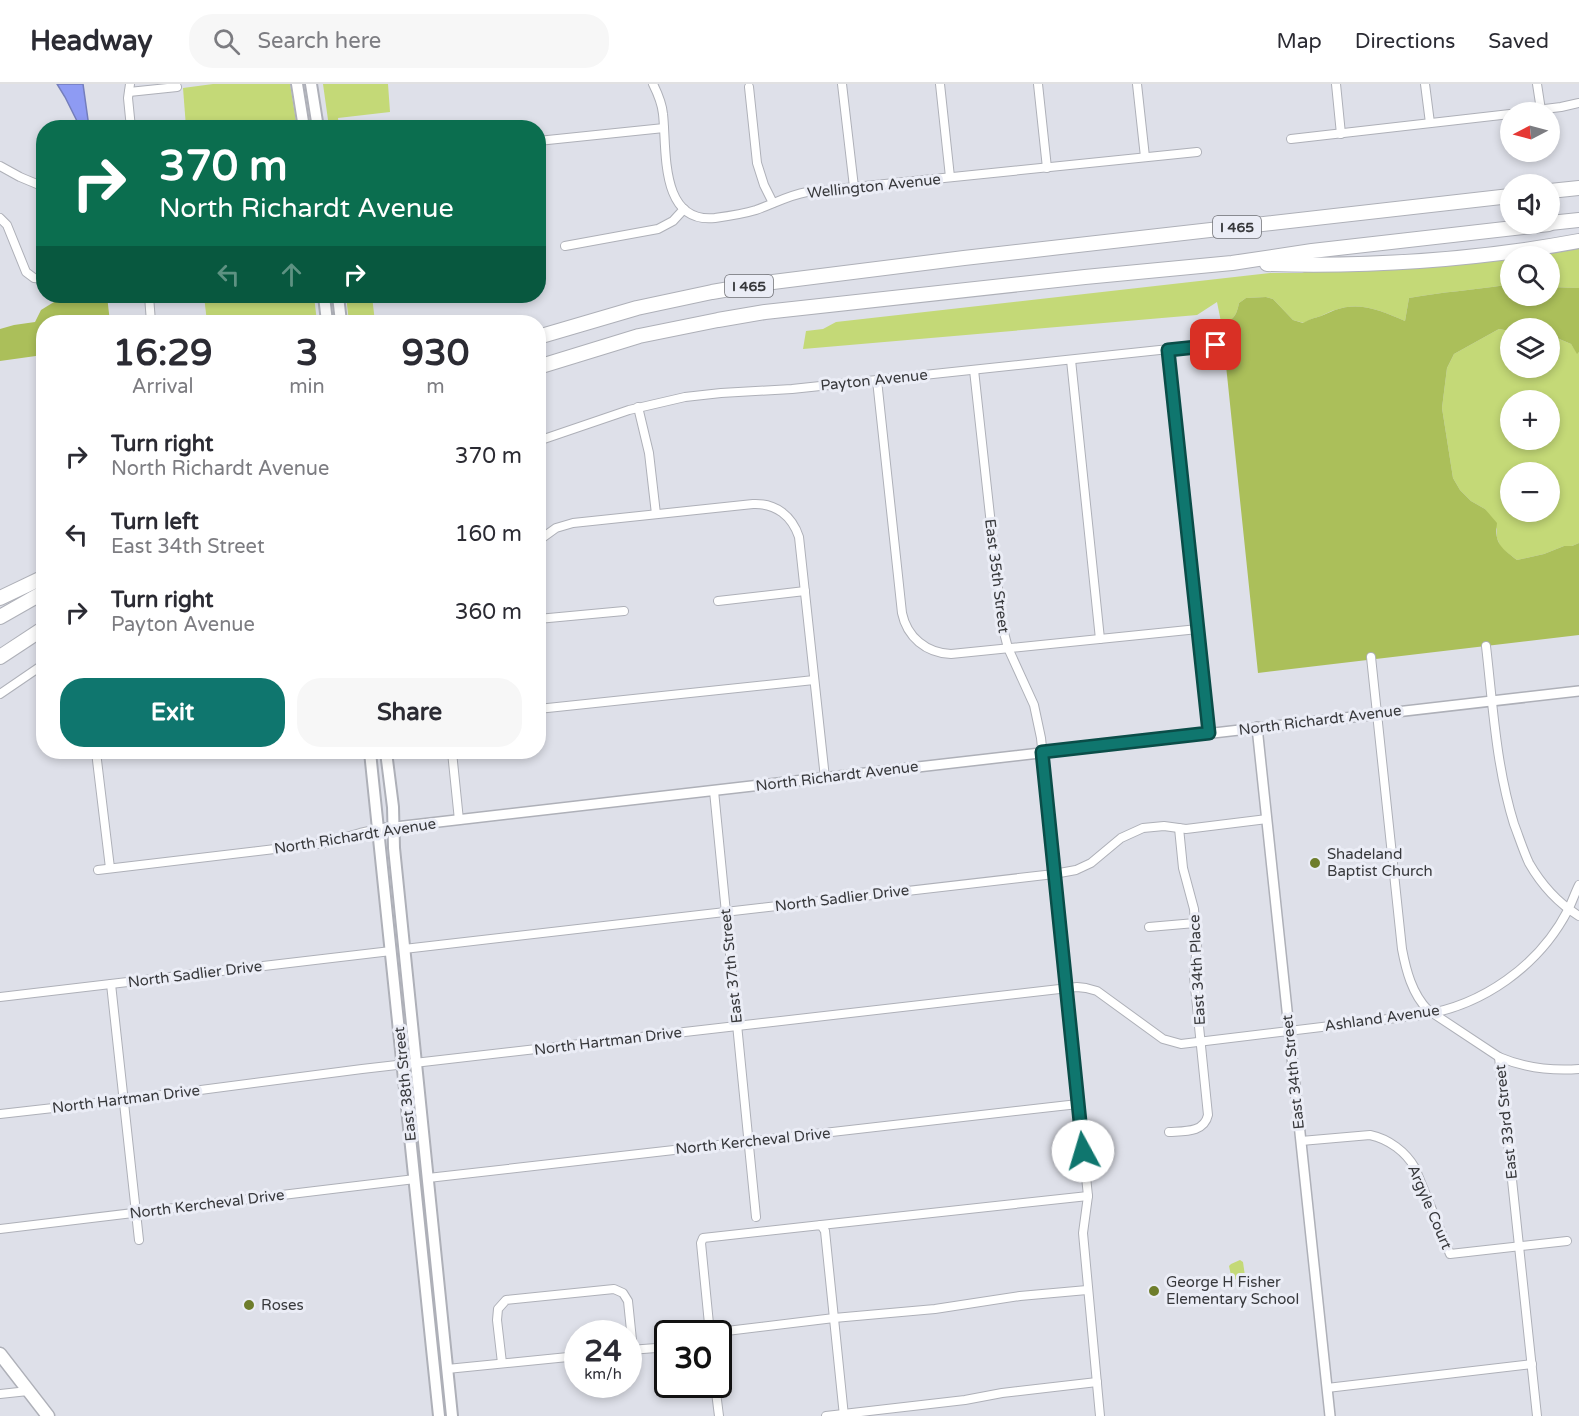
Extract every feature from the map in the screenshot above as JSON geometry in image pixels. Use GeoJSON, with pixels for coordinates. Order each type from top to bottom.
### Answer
{"type":"FeatureCollection","features":[{"type":"Feature","properties":{"kind":"highway"},"geometry":{"type":"LineString","coordinates":[[1560,190],[1579,188]]}},
{"type":"Feature","properties":{"kind":"highway","name":"I 465"},"geometry":{"type":"LineString","coordinates":[[546,335],[637,308],[765,283],[1500,197]]}},
{"type":"Feature","properties":{"kind":"highway","name":"I 465"},"geometry":{"type":"LineString","coordinates":[[1560,223],[1579,220]]}},
{"type":"Feature","properties":{"kind":"highway","name":"I 465"},"geometry":{"type":"LineString","coordinates":[[546,365],[639,336],[765,312],[1232,263],[1311,251],[1500,230]]}},
{"type":"Feature","properties":{"kind":"highway"},"geometry":{"type":"LineString","coordinates":[[1232,263],[1312,265],[1412,262],[1524,250],[1579,241]]}},
{"type":"Feature","properties":{"kind":"highway"},"geometry":{"type":"LineString","coordinates":[[0,598],[36,581]]}},
{"type":"Feature","properties":{"kind":"highway"},"geometry":{"type":"LineString","coordinates":[[0,617],[36,597]]}},
{"type":"Feature","properties":{"kind":"highway"},"geometry":{"type":"LineString","coordinates":[[0,652],[36,632]]}},
{"type":"Feature","properties":{"kind":"highway"},"geometry":{"type":"LineString","coordinates":[[0,657],[36,633]]}},
{"type":"Feature","properties":{"kind":"main road"},"geometry":{"type":"LineString","coordinates":[[297,84],[303,120]]}},
{"type":"Feature","properties":{"kind":"main road"},"geometry":{"type":"LineString","coordinates":[[311,84],[317,120]]}},
{"type":"Feature","properties":{"kind":"main road","name":"East 38th Street"},"geometry":{"type":"LineString","coordinates":[[371,759],[439,1416]]}},
{"type":"Feature","properties":{"kind":"main road","name":"East 38th Street"},"geometry":{"type":"LineString","coordinates":[[387,759],[452,1416]]}},
{"type":"Feature","properties":{"kind":"main road"},"geometry":{"type":"LineString","coordinates":[[0,1354],[48,1416]]}},
{"type":"Feature","properties":{"kind":"street"},"geometry":{"type":"LineString","coordinates":[[565,246],[658,229],[673,221],[684,209],[676,199],[669,182],[662,106],[653,84]]}},
{"type":"Feature","properties":{"kind":"street"},"geometry":{"type":"LineString","coordinates":[[842,84],[854,187]]}},
{"type":"Feature","properties":{"kind":"street"},"geometry":{"type":"LineString","coordinates":[[940,84],[950,177]]}},
{"type":"Feature","properties":{"kind":"street"},"geometry":{"type":"LineString","coordinates":[[1038,84],[1047,168]]}},
{"type":"Feature","properties":{"kind":"street"},"geometry":{"type":"LineString","coordinates":[[1137,84],[1144,157]]}},
{"type":"Feature","properties":{"kind":"street"},"geometry":{"type":"LineString","coordinates":[[1336,84],[1341,134]]}},
{"type":"Feature","properties":{"kind":"street"},"geometry":{"type":"LineString","coordinates":[[1425,84],[1430,123]]}},
{"type":"Feature","properties":{"kind":"street"},"geometry":{"type":"LineString","coordinates":[[1537,84],[1540,102]]}},
{"type":"Feature","properties":{"kind":"street"},"geometry":{"type":"LineString","coordinates":[[131,120],[129,88],[177,87]]}},
{"type":"Feature","properties":{"kind":"street"},"geometry":{"type":"LineString","coordinates":[[749,87],[757,163],[773,203]]}},
{"type":"Feature","properties":{"kind":"street"},"geometry":{"type":"LineString","coordinates":[[1560,107],[1579,102]]}},
{"type":"Feature","properties":{"kind":"street"},"geometry":{"type":"LineString","coordinates":[[1291,139],[1500,115]]}},
{"type":"Feature","properties":{"kind":"street"},"geometry":{"type":"LineString","coordinates":[[546,140],[664,128]]}},
{"type":"Feature","properties":{"kind":"street","name":"Wellington Avenue"},"geometry":{"type":"LineString","coordinates":[[684,209],[700,217],[714,218],[745,213],[801,193],[1197,152]]}},
{"type":"Feature","properties":{"kind":"street"},"geometry":{"type":"LineString","coordinates":[[0,166],[36,184]]}},
{"type":"Feature","properties":{"kind":"street"},"geometry":{"type":"LineString","coordinates":[[0,218],[7,225],[26,272],[36,278]]}},
{"type":"Feature","properties":{"kind":"street","name":"Payton Avenue"},"geometry":{"type":"LineString","coordinates":[[546,438],[638,408],[708,394],[792,389],[1216,345]]}},
{"type":"Feature","properties":{"kind":"street"},"geometry":{"type":"LineString","coordinates":[[1168,350],[1209,733]]}},
{"type":"Feature","properties":{"kind":"street"},"geometry":{"type":"LineString","coordinates":[[1071,360],[1100,639]]}},
{"type":"Feature","properties":{"kind":"street","name":"East 35th Street"},"geometry":{"type":"LineString","coordinates":[[974,370],[999,611],[1008,648],[1034,705],[1041,738],[1088,1196],[1083,1233],[1100,1416]]}},
{"type":"Feature","properties":{"kind":"street"},"geometry":{"type":"LineString","coordinates":[[877,380],[902,613],[905,625],[924,647],[951,654],[1198,629]]}},
{"type":"Feature","properties":{"kind":"street"},"geometry":{"type":"LineString","coordinates":[[638,408],[649,453],[656,514]]}},
{"type":"Feature","properties":{"kind":"street"},"geometry":{"type":"LineString","coordinates":[[546,535],[569,524],[756,504],[771,506],[783,513],[794,524],[799,537],[825,778]]}},
{"type":"Feature","properties":{"kind":"street"},"geometry":{"type":"LineString","coordinates":[[718,601],[805,591]]}},
{"type":"Feature","properties":{"kind":"street"},"geometry":{"type":"LineString","coordinates":[[546,618],[624,611]]}},
{"type":"Feature","properties":{"kind":"street"},"geometry":{"type":"LineString","coordinates":[[1486,646],[1502,774],[1522,847],[1543,884],[1559,901],[1579,916]]}},
{"type":"Feature","properties":{"kind":"street","name":"East 33rd Street"},"geometry":{"type":"LineString","coordinates":[[1371,657],[1405,962],[1411,981],[1420,1000],[1432,1013],[1499,1057],[1537,1416]]}},
{"type":"Feature","properties":{"kind":"street"},"geometry":{"type":"LineString","coordinates":[[0,694],[36,669]]}},
{"type":"Feature","properties":{"kind":"street"},"geometry":{"type":"LineString","coordinates":[[546,708],[814,680]]}},
{"type":"Feature","properties":{"kind":"street","name":"North Richardt Avenue"},"geometry":{"type":"LineString","coordinates":[[98,870],[325,843],[360,832],[394,827],[1579,691]]}},
{"type":"Feature","properties":{"kind":"street","name":"East 34th Street"},"geometry":{"type":"LineString","coordinates":[[1257,728],[1330,1416]]}},
{"type":"Feature","properties":{"kind":"street"},"geometry":{"type":"LineString","coordinates":[[97,759],[110,868]]}},
{"type":"Feature","properties":{"kind":"street"},"geometry":{"type":"LineString","coordinates":[[453,759],[459,820]]}},
{"type":"Feature","properties":{"kind":"street","name":"East 37th Street"},"geometry":{"type":"LineString","coordinates":[[714,791],[756,1217]]}},
{"type":"Feature","properties":{"kind":"street","name":"North Sadlier Drive"},"geometry":{"type":"LineString","coordinates":[[404,949],[1054,874],[1079,869],[1091,863],[1121,838],[1140,829],[1156,826],[1186,829],[1267,819]]}},
{"type":"Feature","properties":{"kind":"street","name":"East 34th Place"},"geometry":{"type":"LineString","coordinates":[[1169,1132],[1201,1128],[1207,1120],[1208,1113],[1194,977],[1196,923],[1183,868],[1179,828]]}},
{"type":"Feature","properties":{"kind":"street","name":"Ashland Avenue"},"geometry":{"type":"LineString","coordinates":[[1201,1042],[1432,1013],[1474,999],[1511,977],[1541,950],[1569,909],[1579,885]]}},
{"type":"Feature","properties":{"kind":"street"},"geometry":{"type":"LineString","coordinates":[[1149,927],[1196,923]]}},
{"type":"Feature","properties":{"kind":"street","name":"North Sadlier Drive"},"geometry":{"type":"LineString","coordinates":[[0,997],[391,951]]}},
{"type":"Feature","properties":{"kind":"street"},"geometry":{"type":"LineString","coordinates":[[111,984],[140,1240]]}},
{"type":"Feature","properties":{"kind":"street","name":"North Hartman Drive"},"geometry":{"type":"LineString","coordinates":[[0,1114],[416,1063],[1083,987],[1097,991],[1165,1040],[1181,1044],[1201,1042]]}},
{"type":"Feature","properties":{"kind":"street"},"geometry":{"type":"LineString","coordinates":[[1499,1057],[1531,1067],[1579,1069]]}},
{"type":"Feature","properties":{"kind":"street","name":"North Kercheval Drive"},"geometry":{"type":"LineString","coordinates":[[428,1178],[1078,1104]]}},
{"type":"Feature","properties":{"kind":"street","name":"Argyle Court"},"geometry":{"type":"LineString","coordinates":[[1300,1141],[1370,1135],[1378,1136],[1399,1149],[1415,1168],[1449,1254],[1567,1241]]}},
{"type":"Feature","properties":{"kind":"street","name":"North Kercheval Drive"},"geometry":{"type":"LineString","coordinates":[[0,1229],[415,1179]]}},
{"type":"Feature","properties":{"kind":"street"},"geometry":{"type":"LineString","coordinates":[[709,1320],[701,1243],[703,1238],[1088,1196]]}},
{"type":"Feature","properties":{"kind":"street"},"geometry":{"type":"LineString","coordinates":[[821,1226],[825,1231],[844,1415]]}},
{"type":"Feature","properties":{"kind":"street"},"geometry":{"type":"LineString","coordinates":[[502,1363],[497,1320],[498,1309],[506,1300],[614,1289],[622,1293],[628,1301],[629,1320]]}},
{"type":"Feature","properties":{"kind":"street"},"geometry":{"type":"LineString","coordinates":[[732,1330],[1087,1290]]}},
{"type":"Feature","properties":{"kind":"street"},"geometry":{"type":"LineString","coordinates":[[447,1369],[564,1357]]}},
{"type":"Feature","properties":{"kind":"street"},"geometry":{"type":"LineString","coordinates":[[1327,1388],[1532,1364]]}},
{"type":"Feature","properties":{"kind":"street"},"geometry":{"type":"LineString","coordinates":[[826,1416],[1097,1382]]}},
{"type":"Feature","properties":{"kind":"street"},"geometry":{"type":"LineString","coordinates":[[0,1394],[28,1391]]}},
{"type":"Feature","properties":{"kind":"street"},"geometry":{"type":"LineString","coordinates":[[717,1398],[719,1416]]}},
{"type":"Feature","properties":{"kind":"green space"},"geometry":{"type":"Polygon","coordinates":[[[213,84],[290,84],[296,120],[185,120],[183,88],[213,84]]]}},
{"type":"Feature","properties":{"kind":"green space"},"geometry":{"type":"Polygon","coordinates":[[[323,84],[388,84],[390,112],[328,120],[323,84]]]}},
{"type":"Feature","properties":{"kind":"green space"},"geometry":{"type":"Polygon","coordinates":[[[1579,248],[1579,288],[1560,287],[1560,251],[1579,248]]]}},
{"type":"Feature","properties":{"kind":"green space"},"geometry":{"type":"Polygon","coordinates":[[[1500,259],[1500,286],[1409,298],[1405,321],[1362,307],[1344,307],[1304,323],[1293,320],[1273,299],[1266,297],[1246,298],[1239,303],[1234,317],[1222,327],[1217,302],[1197,315],[803,349],[806,331],[823,329],[836,322],[1270,273],[1417,268],[1500,259]]]}},
{"type":"Feature","properties":{"kind":"green space"},"geometry":{"type":"Polygon","coordinates":[[[1500,286],[1500,306],[1560,306],[1560,287],[1579,288],[1579,352],[1577,354],[1571,344],[1560,339],[1560,318],[1500,318],[1500,329],[1454,354],[1447,368],[1442,408],[1453,478],[1460,490],[1471,501],[1485,509],[1497,523],[1498,541],[1507,552],[1517,560],[1579,543],[1579,635],[1258,673],[1222,327],[1234,317],[1239,303],[1246,298],[1273,299],[1293,320],[1303,323],[1344,307],[1362,307],[1405,321],[1409,298],[1500,286]]]}},
{"type":"Feature","properties":{"kind":"green space"},"geometry":{"type":"Polygon","coordinates":[[[52,303],[108,303],[109,315],[38,315],[41,310],[52,303]]]}},
{"type":"Feature","properties":{"kind":"green space"},"geometry":{"type":"Polygon","coordinates":[[[205,303],[315,303],[316,315],[206,315],[205,303]]]}},
{"type":"Feature","properties":{"kind":"green space"},"geometry":{"type":"Polygon","coordinates":[[[347,303],[373,303],[374,315],[348,315],[347,303]]]}},
{"type":"Feature","properties":{"kind":"green space"},"geometry":{"type":"Polygon","coordinates":[[[36,320],[36,356],[0,361],[0,329],[36,320]]]}},
{"type":"Feature","properties":{"kind":"green space"},"geometry":{"type":"Polygon","coordinates":[[[1499,329],[1500,378],[1560,378],[1560,339],[1571,344],[1577,353],[1579,352],[1579,543],[1517,560],[1501,548],[1497,538],[1497,529],[1485,509],[1471,501],[1460,490],[1453,478],[1442,408],[1447,368],[1454,354],[1499,329]]]}},
{"type":"Feature","properties":{"kind":"green space"},"geometry":{"type":"Polygon","coordinates":[[[1240,1260],[1243,1262],[1245,1276],[1232,1280],[1229,1266],[1240,1260]]]}},
{"type":"Feature","properties":{"kind":"water"},"geometry":{"type":"Polygon","coordinates":[[[57,84],[83,84],[88,120],[76,120],[57,84]]]}},
{"type":"Feature","properties":{"kind":"place","name":"Shadeland Baptist Church"},"geometry":{"type":"Point","coordinates":[1315,863]}},
{"type":"Feature","properties":{"kind":"place","name":"George H Fisher Elementary School"},"geometry":{"type":"Point","coordinates":[1154,1291]}},
{"type":"Feature","properties":{"kind":"place","name":"Roses"},"geometry":{"type":"Point","coordinates":[249,1305]}},
{"type":"Feature","properties":{"kind":"route"},"geometry":{"type":"LineString","coordinates":[[1083,1151],[1042,752],[1209,733],[1168,350],[1216,345]]}}]}
